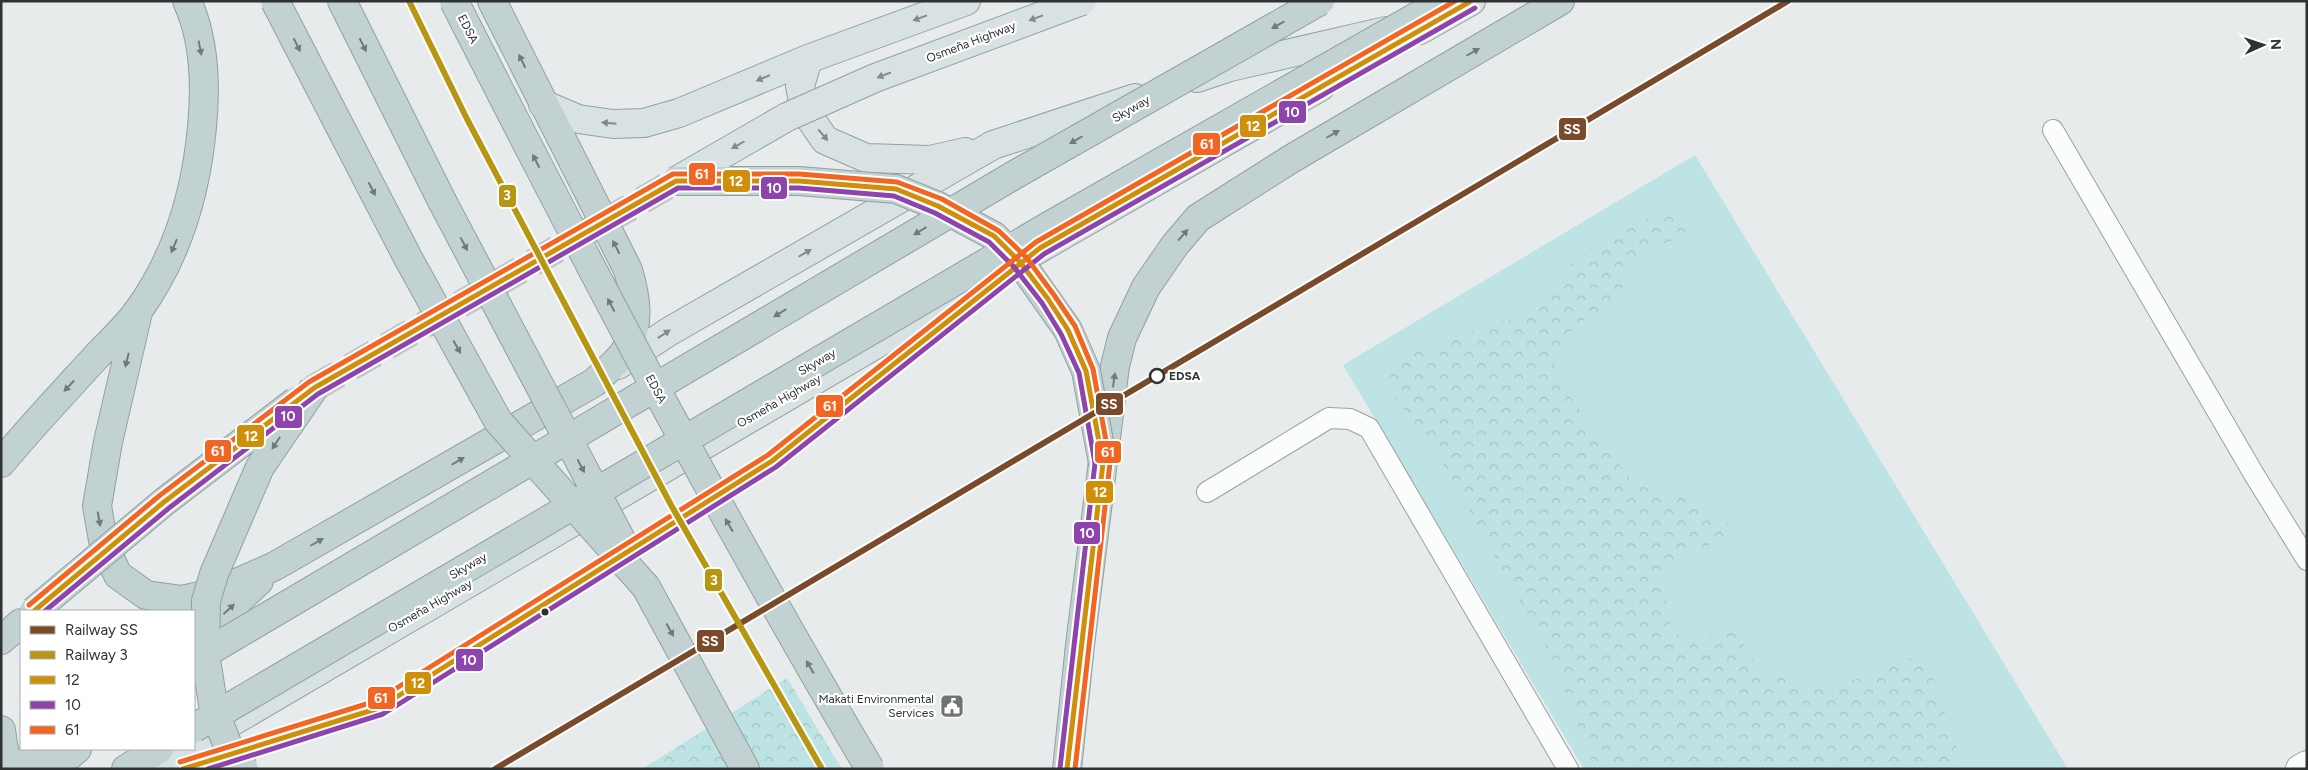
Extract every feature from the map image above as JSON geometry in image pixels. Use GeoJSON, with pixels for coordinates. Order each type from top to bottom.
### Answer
{"type":"FeatureCollection","features":[{"type":"Feature","properties":{"kind":"highway"},"geometry":{"type":"LineString","coordinates":[[1,463],[138,312],[158,279],[175,245],[190,200],[200,152],[204,107],[204,70],[198,35],[187,1]]}},
{"type":"Feature","properties":{"kind":"highway"},"geometry":{"type":"LineString","coordinates":[[275,1],[408,258],[498,421],[646,587]]}},
{"type":"Feature","properties":{"kind":"highway"},"geometry":{"type":"LineString","coordinates":[[342,1],[442,201],[646,587],[745,769]]}},
{"type":"Feature","properties":{"kind":"highway","name":"EDSA"},"geometry":{"type":"LineString","coordinates":[[454,1],[551,192],[724,515],[870,769]]}},
{"type":"Feature","properties":{"kind":"highway"},"geometry":{"type":"LineString","coordinates":[[138,312],[108,442],[97,506],[104,546],[118,575],[146,595],[182,600],[214,592],[275,566],[595,382],[625,351],[636,324],[636,297],[628,270],[492,1]]}},
{"type":"Feature","properties":{"kind":"highway","name":"Skyway"},"geometry":{"type":"LineString","coordinates":[[195,659],[1008,179],[1320,1]]}},
{"type":"Feature","properties":{"kind":"highway"},"geometry":{"type":"LineString","coordinates":[[1066,769],[1116,366],[1122,338],[1146,287],[1175,245],[1198,218],[1291,159],[1560,1]]}},
{"type":"Feature","properties":{"kind":"highway","name":"Skyway"},"geometry":{"type":"LineString","coordinates":[[195,727],[1047,227],[1443,10]]}},
{"type":"Feature","properties":{"kind":"highway"},"geometry":{"type":"LineString","coordinates":[[676,181],[798,181],[896,189],[938,206],[994,236],[1020,262],[1068,330],[1086,371],[1103,462]]}},
{"type":"Feature","properties":{"kind":"highway"},"geometry":{"type":"LineString","coordinates":[[35,610],[164,502],[314,388],[260,467],[214,574],[206,601],[205,653],[214,710],[228,746],[244,769]]}},
{"type":"Feature","properties":{"kind":"highway"},"geometry":{"type":"LineString","coordinates":[[195,641],[275,566]]}},
{"type":"Feature","properties":{"kind":"highway"},"geometry":{"type":"LineString","coordinates":[[1,640],[20,623]]}},
{"type":"Feature","properties":{"kind":"highway"},"geometry":{"type":"LineString","coordinates":[[1,730],[5,758],[2,769]]}},
{"type":"Feature","properties":{"kind":"highway"},"geometry":{"type":"LineString","coordinates":[[13,769],[44,750]]}},
{"type":"Feature","properties":{"kind":"highway"},"geometry":{"type":"LineString","coordinates":[[53,769],[76,750]]}},
{"type":"Feature","properties":{"kind":"highway"},"geometry":{"type":"LineString","coordinates":[[126,769],[157,750]]}},
{"type":"Feature","properties":{"kind":"main road"},"geometry":{"type":"LineString","coordinates":[[543,104],[578,120],[613,124],[644,123],[679,113],[808,59],[966,1]]}},
{"type":"Feature","properties":{"kind":"main road","name":"Osmeña Highway"},"geometry":{"type":"LineString","coordinates":[[676,181],[787,117],[875,78],[1082,1]]}},
{"type":"Feature","properties":{"kind":"main road","name":"Osmeña Highway"},"geometry":{"type":"LineString","coordinates":[[195,743],[1443,10],[1471,1]]}},
{"type":"Feature","properties":{"kind":"main road"},"geometry":{"type":"LineString","coordinates":[[808,59],[800,86],[804,111],[825,140],[866,158],[930,160],[993,146],[1230,67],[1443,10]]}},
{"type":"Feature","properties":{"kind":"main road"},"geometry":{"type":"LineString","coordinates":[[595,382],[670,330],[993,146]]}},
{"type":"Feature","properties":{"kind":"main road"},"geometry":{"type":"LineString","coordinates":[[152,769],[184,750]]}},
{"type":"Feature","properties":{"kind":"main road"},"geometry":{"type":"LineString","coordinates":[[2300,769],[2307,764]]}},
{"type":"Feature","properties":{"kind":"lane"},"geometry":{"type":"LineString","coordinates":[[2053,130],[2255,476],[2307,560]]}},
{"type":"Feature","properties":{"kind":"lane"},"geometry":{"type":"LineString","coordinates":[[182,769],[379,708],[772,461],[1040,248]]}},
{"type":"Feature","properties":{"kind":"lane"},"geometry":{"type":"LineString","coordinates":[[1207,492],[1329,418],[1350,419],[1369,428],[1568,769]]}},
{"type":"Feature","properties":{"kind":"green space"},"geometry":{"type":"Polygon","coordinates":[[[1695,155],[2068,769],[1584,769],[1343,365],[1695,155]]]}},
{"type":"Feature","properties":{"kind":"green space"},"geometry":{"type":"Polygon","coordinates":[[[1675,208],[1681,216],[1689,235],[1650,248],[1630,267],[1618,303],[1574,326],[1551,371],[1635,485],[1700,502],[1729,525],[1723,540],[1660,564],[1672,630],[1689,644],[1733,627],[1760,671],[1815,686],[1864,678],[1924,652],[1964,769],[1594,769],[1553,660],[1442,462],[1384,382],[1388,368],[1406,355],[1527,313],[1575,260],[1656,214],[1675,208]]]}},
{"type":"Feature","properties":{"kind":"green space"},"geometry":{"type":"Polygon","coordinates":[[[787,678],[842,769],[642,769],[787,678]]]}},
{"type":"Feature","properties":{"kind":"tunnel"},"geometry":{"type":"LineString","coordinates":[[314,388],[676,181]]}},
{"type":"Feature","properties":{"kind":"rail line","name":"3"},"geometry":{"type":"LineString","coordinates":[[409,1],[467,119],[671,505],[822,769]]}},
{"type":"Feature","properties":{"kind":"rail line","name":"SS"},"geometry":{"type":"LineString","coordinates":[[495,769],[1788,1]]}},
{"type":"Feature","properties":{"kind":"transit line","name":"61"},"geometry":{"type":"LineString","coordinates":[[180,762],[376,701],[768,455],[1036,242],[1455,1]]}},
{"type":"Feature","properties":{"kind":"transit line","name":"12"},"geometry":{"type":"LineString","coordinates":[[183,769],[379,708],[772,461],[1040,248],[1471,1]]}},
{"type":"Feature","properties":{"kind":"transit line","name":"10"},"geometry":{"type":"LineString","coordinates":[[208,769],[383,714],[776,467],[1044,254],[1475,8]]}},
{"type":"Feature","properties":{"kind":"transit line","name":"61"},"geometry":{"type":"LineString","coordinates":[[29,605],[159,496],[309,382],[673,174],[799,174],[897,182],[942,199],[999,231],[1026,257],[1054,295],[1075,326],[1093,369],[1110,463],[1075,769]]}},
{"type":"Feature","properties":{"kind":"transit line","name":"12"},"geometry":{"type":"LineString","coordinates":[[35,610],[164,502],[314,388],[676,181],[799,181],[896,189],[938,206],[994,236],[1020,262],[1048,299],[1068,330],[1086,371],[1103,463],[1067,769]]}},
{"type":"Feature","properties":{"kind":"transit line","name":"10"},"geometry":{"type":"LineString","coordinates":[[46,610],[169,508],[318,394],[678,188],[799,188],[894,196],[935,213],[989,242],[1014,267],[1042,303],[1061,334],[1079,373],[1095,463],[1060,768]]}},
{"type":"Feature","properties":{"kind":"place","name":"EDSA"},"geometry":{"type":"Point","coordinates":[1157,376]}},
{"type":"Feature","properties":{"kind":"place","name":"Makati Environmental Services"},"geometry":{"type":"Point","coordinates":[952,706]}}]}
